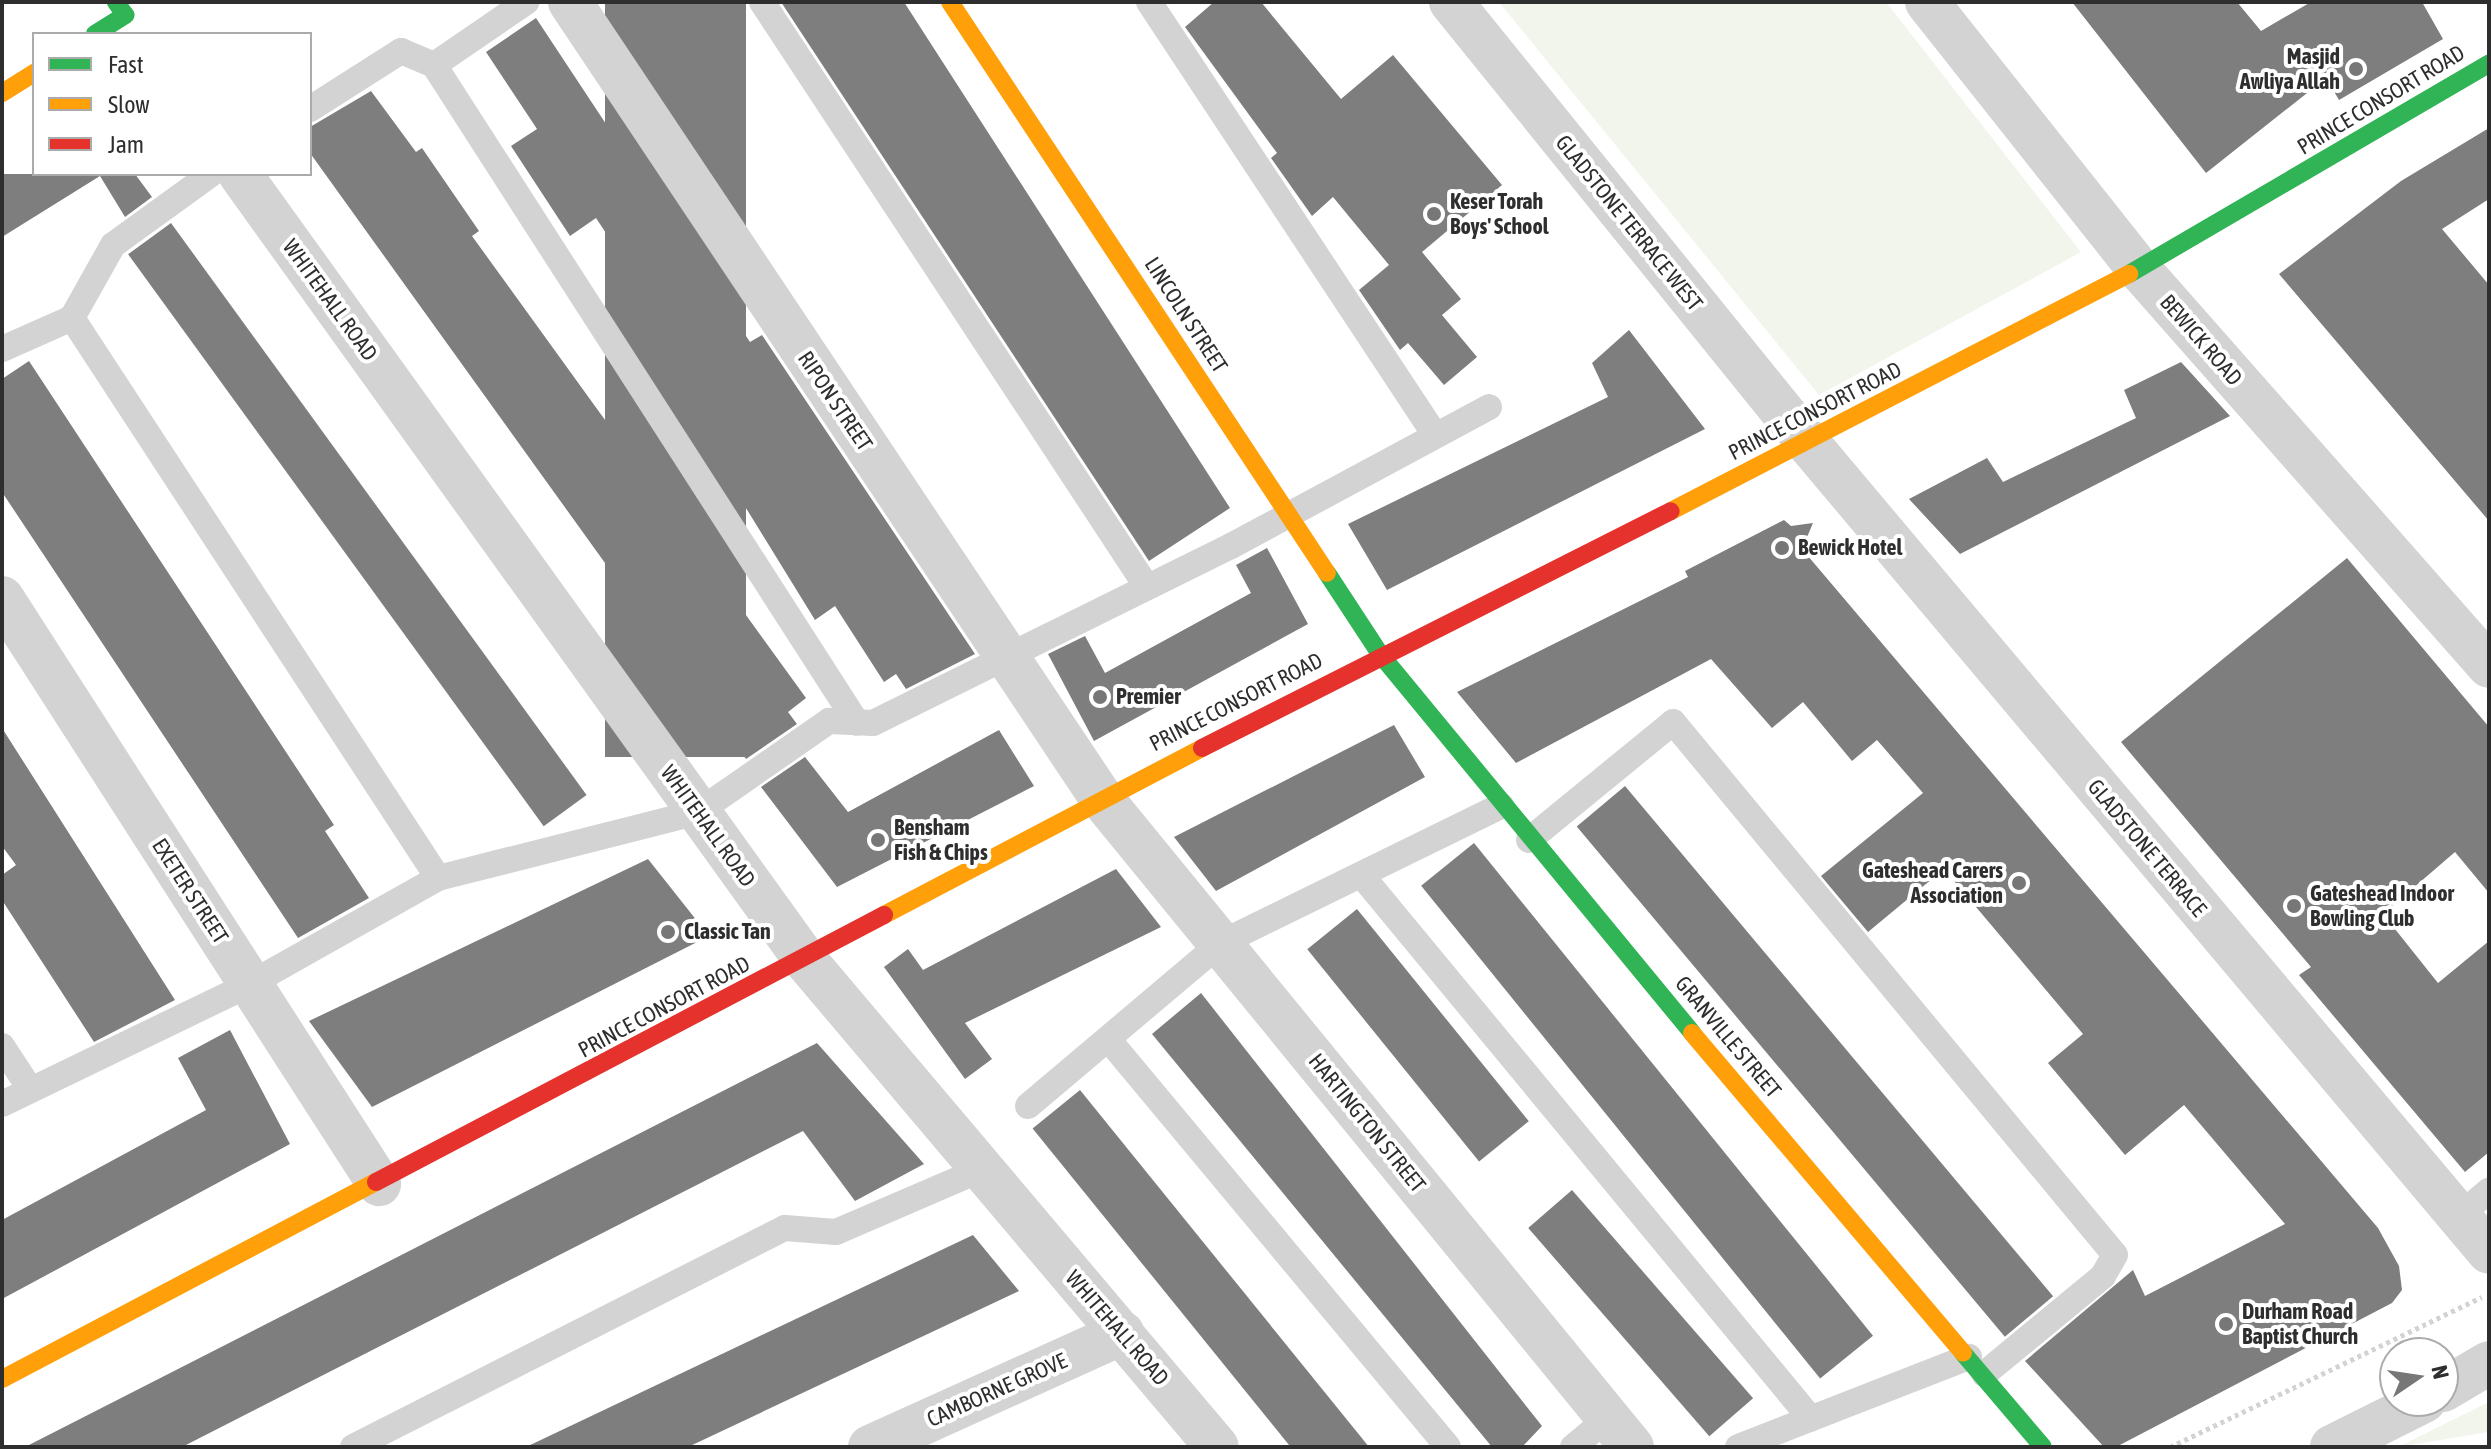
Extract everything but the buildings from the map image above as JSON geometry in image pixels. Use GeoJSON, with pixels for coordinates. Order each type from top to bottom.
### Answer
{"type":"FeatureCollection","features":[{"type":"Feature","properties":{"kind":"street","name":"RIPON STREET"},"geometry":{"type":"LineString","coordinates":[[570,2],[1102,799]]}},
{"type":"Feature","properties":{"kind":"street","name":"LINCOLN STREET"},"geometry":{"type":"LineString","coordinates":[[950,2],[1380,654]]}},
{"type":"Feature","properties":{"kind":"street","name":"GLADSTONE TERRACE WEST"},"geometry":{"type":"LineString","coordinates":[[1451,2],[1808,443]]}},
{"type":"Feature","properties":{"kind":"street","name":"BEWICK ROAD"},"geometry":{"type":"LineString","coordinates":[[1927,2],[2139,269],[2489,666]]}},
{"type":"Feature","properties":{"kind":"street","name":"PRINCE CONSORT ROAD"},"geometry":{"type":"LineString","coordinates":[[2,1379],[806,961],[1102,799],[1380,654],[1808,443],[2139,269],[2489,64]]}},
{"type":"Feature","properties":{"kind":"street"},"geometry":{"type":"LineString","coordinates":[[2,93],[32,74]]}},
{"type":"Feature","properties":{"kind":"street","name":"WHITEHALL ROAD"},"geometry":{"type":"LineString","coordinates":[[241,176],[806,961],[1217,1447]]}},
{"type":"Feature","properties":{"kind":"street","name":"GLADSTONE TERRACE"},"geometry":{"type":"LineString","coordinates":[[1808,443],[2474,1203],[2489,1252]]}},
{"type":"Feature","properties":{"kind":"street","name":"EXETER STREET"},"geometry":{"type":"LineString","coordinates":[[2,598],[379,1184]]}},
{"type":"Feature","properties":{"kind":"street","name":"GRANVILLE STREET"},"geometry":{"type":"LineString","coordinates":[[1380,654],[1529,840],[2043,1447]]}},
{"type":"Feature","properties":{"kind":"street","name":"HARTINGTON STREET"},"geometry":{"type":"LineString","coordinates":[[1102,799],[1620,1433]]}},
{"type":"Feature","properties":{"kind":"street","name":"CAMBORNE GROVE"},"geometry":{"type":"LineString","coordinates":[[870,1447],[1123,1333]]}},
{"type":"Feature","properties":{"kind":"street"},"geometry":{"type":"LineString","coordinates":[[2459,1381],[2489,1363]]}},
{"type":"Feature","properties":{"kind":"street"},"geometry":{"type":"LineString","coordinates":[[2332,1447],[2392,1417]]}},
{"type":"Feature","properties":{"kind":"lane"},"geometry":{"type":"LineString","coordinates":[[434,65],[526,2]]}},
{"type":"Feature","properties":{"kind":"lane"},"geometry":{"type":"LineString","coordinates":[[762,2],[1147,587]]}},
{"type":"Feature","properties":{"kind":"lane"},"geometry":{"type":"LineString","coordinates":[[1149,2],[1435,435]]}},
{"type":"Feature","properties":{"kind":"lane"},"geometry":{"type":"LineString","coordinates":[[312,108],[401,51],[434,65],[857,723]]}},
{"type":"Feature","properties":{"kind":"lane"},"geometry":{"type":"LineString","coordinates":[[2,349],[72,318],[113,245],[208,176]]}},
{"type":"Feature","properties":{"kind":"lane"},"geometry":{"type":"LineString","coordinates":[[72,318],[438,878]]}},
{"type":"Feature","properties":{"kind":"lane"},"geometry":{"type":"LineString","coordinates":[[2,1104],[250,984],[438,878],[698,812],[829,721],[873,723],[1147,587],[1489,407]]}},
{"type":"Feature","properties":{"kind":"lane"},"geometry":{"type":"LineString","coordinates":[[1529,840],[1673,722],[2115,1255],[2103,1276],[1977,1366],[1811,1419],[1738,1447]]}},
{"type":"Feature","properties":{"kind":"lane"},"geometry":{"type":"LineString","coordinates":[[1028,1106],[1221,943],[1363,877],[1501,806]]}},
{"type":"Feature","properties":{"kind":"lane"},"geometry":{"type":"LineString","coordinates":[[1363,877],[1811,1419]]}},
{"type":"Feature","properties":{"kind":"lane"},"geometry":{"type":"LineString","coordinates":[[1108,1039],[1448,1447]]}},
{"type":"Feature","properties":{"kind":"lane"},"geometry":{"type":"LineString","coordinates":[[2,1046],[30,1089]]}},
{"type":"Feature","properties":{"kind":"lane"},"geometry":{"type":"LineString","coordinates":[[353,1447],[785,1228],[836,1232],[980,1170]]}},
{"type":"Feature","properties":{"kind":"lane"},"geometry":{"type":"LineString","coordinates":[[1573,1447],[1620,1433]]}},
{"type":"Feature","properties":{"kind":"path"},"geometry":{"type":"LineString","coordinates":[[2170,1447],[2489,1294]]}},
{"type":"Feature","properties":{"kind":"shaded area"},"geometry":{"type":"Polygon","coordinates":[[[1499,2],[1886,2],[2081,252],[1819,395],[1499,2]]]}},
{"type":"Feature","properties":{"kind":"shaded area"},"geometry":{"type":"Polygon","coordinates":[[[2489,1402],[2489,1432],[2398,1447],[2459,1417],[2489,1402]]]}},
{"type":"Feature","properties":{"kind":"traffic: fast"},"geometry":{"type":"LineString","coordinates":[[98,32],[125,15],[116,2]]}},
{"type":"Feature","properties":{"kind":"traffic: fast"},"geometry":{"type":"LineString","coordinates":[[2129,274],[2489,64]]}},
{"type":"Feature","properties":{"kind":"traffic: fast"},"geometry":{"type":"LineString","coordinates":[[1327,573],[1380,654],[1692,1033]]}},
{"type":"Feature","properties":{"kind":"traffic: fast"},"geometry":{"type":"LineString","coordinates":[[1963,1353],[2043,1447]]}},
{"type":"Feature","properties":{"kind":"traffic: slow"},"geometry":{"type":"LineString","coordinates":[[950,2],[1327,573]]}},
{"type":"Feature","properties":{"kind":"traffic: slow"},"geometry":{"type":"LineString","coordinates":[[2,93],[32,74]]}},
{"type":"Feature","properties":{"kind":"traffic: slow"},"geometry":{"type":"LineString","coordinates":[[1671,511],[2129,274]]}},
{"type":"Feature","properties":{"kind":"traffic: slow"},"geometry":{"type":"LineString","coordinates":[[884,915],[1202,748]]}},
{"type":"Feature","properties":{"kind":"traffic: slow"},"geometry":{"type":"LineString","coordinates":[[1692,1033],[1963,1353]]}},
{"type":"Feature","properties":{"kind":"traffic: slow"},"geometry":{"type":"LineString","coordinates":[[2,1379],[376,1182]]}},
{"type":"Feature","properties":{"kind":"traffic: jam"},"geometry":{"type":"LineString","coordinates":[[1202,748],[1671,511]]}},
{"type":"Feature","properties":{"kind":"traffic: jam"},"geometry":{"type":"LineString","coordinates":[[376,1182],[884,915]]}},
{"type":"Feature","properties":{"kind":"place","name":"Masjid Awliya Allah"},"geometry":{"type":"Point","coordinates":[2356,69]}},
{"type":"Feature","properties":{"kind":"place","name":"Keser Torah Boys' School"},"geometry":{"type":"Point","coordinates":[1434,214]}},
{"type":"Feature","properties":{"kind":"place","name":"Bewick Hotel"},"geometry":{"type":"Point","coordinates":[1782,548]}},
{"type":"Feature","properties":{"kind":"place","name":"Premier"},"geometry":{"type":"Point","coordinates":[1100,697]}},
{"type":"Feature","properties":{"kind":"place","name":"Bensham Fish & Chips"},"geometry":{"type":"Point","coordinates":[878,840]}},
{"type":"Feature","properties":{"kind":"place","name":"Gateshead Carers Association"},"geometry":{"type":"Point","coordinates":[2019,883]}},
{"type":"Feature","properties":{"kind":"place","name":"Gateshead Indoor Bowling Club"},"geometry":{"type":"Point","coordinates":[2294,906]}},
{"type":"Feature","properties":{"kind":"place","name":"Classic Tan"},"geometry":{"type":"Point","coordinates":[668,932]}},
{"type":"Feature","properties":{"kind":"place","name":"Durham Road Baptist Church"},"geometry":{"type":"Point","coordinates":[2226,1324]}}]}
